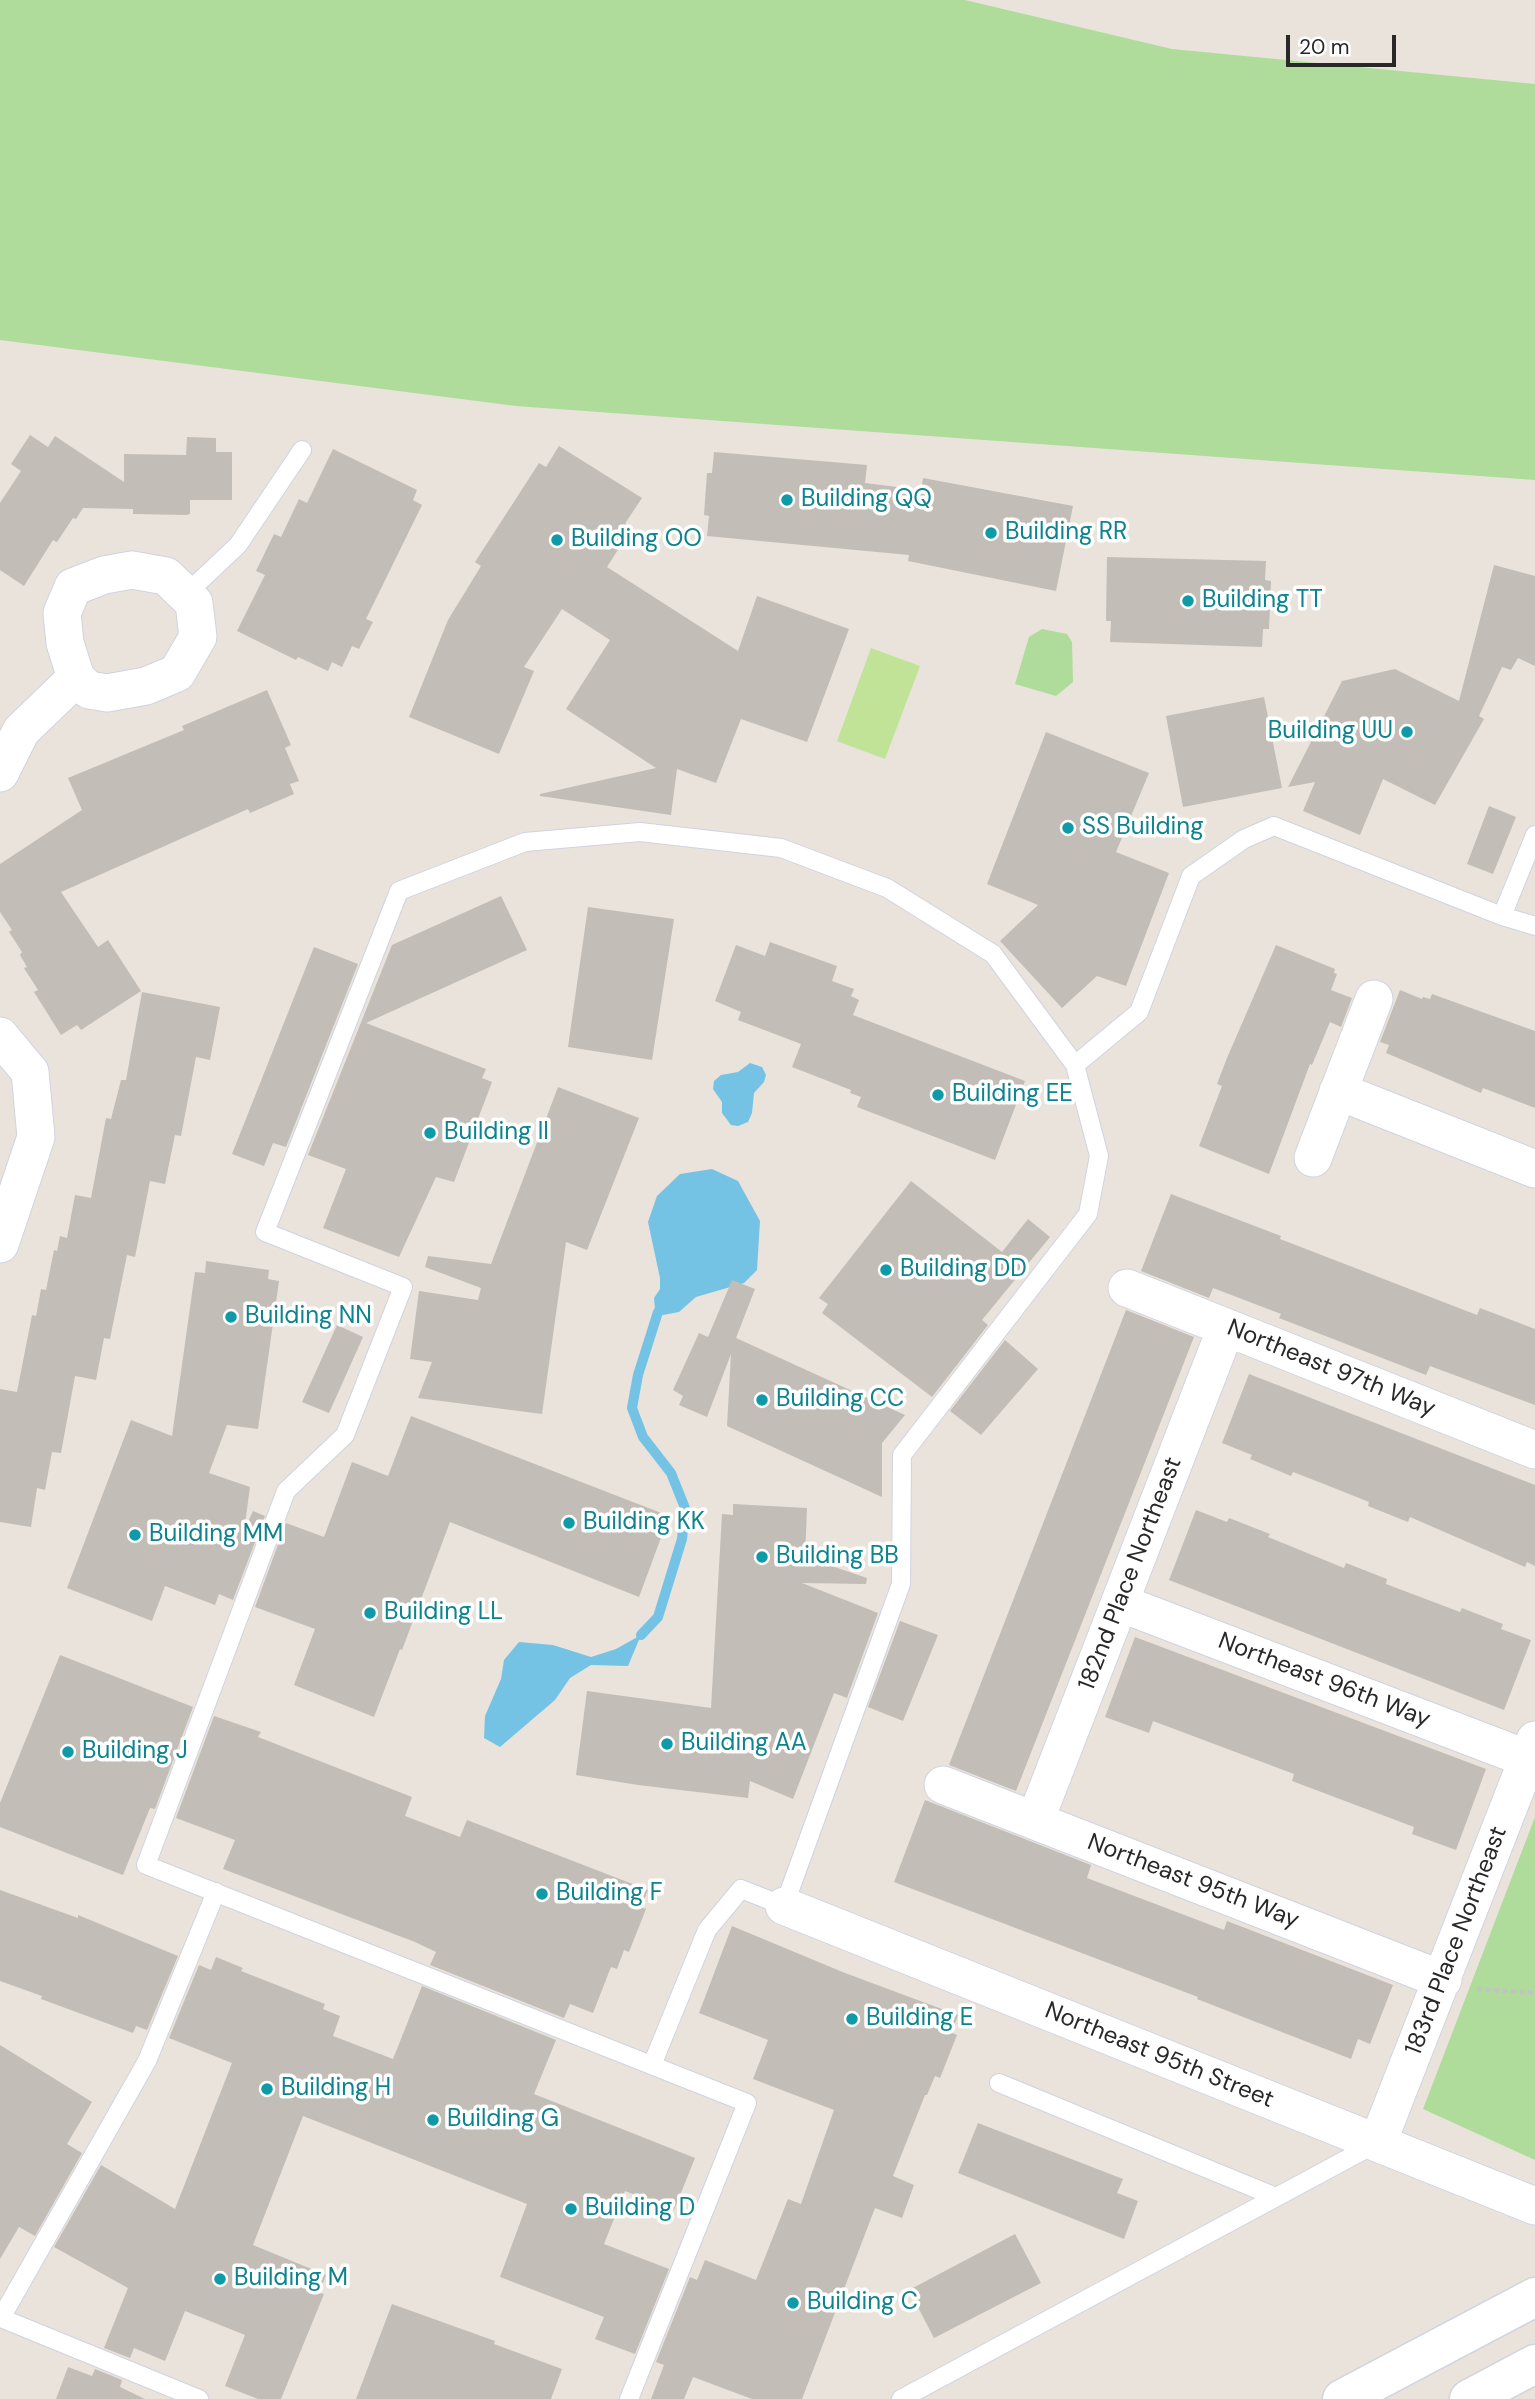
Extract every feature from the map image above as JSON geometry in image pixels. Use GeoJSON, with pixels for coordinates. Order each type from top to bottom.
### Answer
{"type":"FeatureCollection","features":[{"type":"Feature","properties":{"kind":"main road"},"geometry":{"type":"LineString","coordinates":[[1342,2399],[1535,2297]]}},
{"type":"Feature","properties":{"kind":"main road"},"geometry":{"type":"LineString","coordinates":[[1469,2399],[1535,2364]]}},
{"type":"Feature","properties":{"kind":"street"},"geometry":{"type":"LineString","coordinates":[[132,570],[166,576],[194,603],[198,637],[177,673],[146,686],[107,693],[89,690],[76,678],[65,643],[62,613],[73,587],[104,575],[132,570]]}},
{"type":"Feature","properties":{"kind":"street"},"geometry":{"type":"LineString","coordinates":[[0,774],[21,731],[76,678]]}},
{"type":"Feature","properties":{"kind":"street"},"geometry":{"type":"LineString","coordinates":[[1313,1158],[1374,999]]}},
{"type":"Feature","properties":{"kind":"street"},"geometry":{"type":"LineString","coordinates":[[0,1036],[30,1072],[36,1137],[0,1244]]}},
{"type":"Feature","properties":{"kind":"street"},"geometry":{"type":"LineString","coordinates":[[1338,1091],[1535,1168]]}},
{"type":"Feature","properties":{"kind":"street","name":"Northeast 97th Way"},"geometry":{"type":"LineString","coordinates":[[1127,1289],[1535,1450]]}},
{"type":"Feature","properties":{"kind":"street","name":"182nd Place Northeast"},"geometry":{"type":"LineString","coordinates":[[1035,1821],[1226,1328]]}},
{"type":"Feature","properties":{"kind":"street","name":"Northeast 96th Way"},"geometry":{"type":"LineString","coordinates":[[1120,1603],[1531,1749]]}},
{"type":"Feature","properties":{"kind":"street","name":"183rd Place Northeast"},"geometry":{"type":"LineString","coordinates":[[1378,2142],[1459,1984],[1531,1749]]}},
{"type":"Feature","properties":{"kind":"street","name":"Northeast 95th Way"},"geometry":{"type":"LineString","coordinates":[[943,1785],[1459,1984]]}},
{"type":"Feature","properties":{"kind":"street","name":"Northeast 95th Street"},"geometry":{"type":"LineString","coordinates":[[784,1906],[1535,2206]]}},
{"type":"Feature","properties":{"kind":"lane"},"geometry":{"type":"LineString","coordinates":[[185,595],[238,545],[302,450]]}},
{"type":"Feature","properties":{"kind":"lane"},"geometry":{"type":"LineString","coordinates":[[1075,1065],[1139,1012],[1191,876],[1244,839],[1274,826],[1503,916],[1535,926]]}},
{"type":"Feature","properties":{"kind":"lane"},"geometry":{"type":"LineString","coordinates":[[629,2399],[747,2103],[146,1865],[286,1491],[345,1435],[403,1287],[265,1232],[398,891],[525,842],[640,832],[781,848],[887,888],[993,954],[1075,1065],[1099,1156],[1088,1214],[902,1455],[901,1584],[784,1906],[741,1889],[706,1930],[652,2065]]}},
{"type":"Feature","properties":{"kind":"lane"},"geometry":{"type":"LineString","coordinates":[[1503,916],[1535,835]]}},
{"type":"Feature","properties":{"kind":"lane"},"geometry":{"type":"LineString","coordinates":[[199,2399],[0,2319],[147,2061],[216,1892]]}},
{"type":"Feature","properties":{"kind":"lane"},"geometry":{"type":"LineString","coordinates":[[999,2083],[1276,2197]]}},
{"type":"Feature","properties":{"kind":"lane"},"geometry":{"type":"LineString","coordinates":[[901,2399],[1378,2142]]}},
{"type":"Feature","properties":{"kind":"path"},"geometry":{"type":"LineString","coordinates":[[1459,1984],[1535,1993]]}},
{"type":"Feature","properties":{"kind":"green space"},"geometry":{"type":"Polygon","coordinates":[[[0,0],[965,0],[1172,49],[1535,84],[1535,480],[516,406],[0,340],[0,0]]]}},
{"type":"Feature","properties":{"kind":"green space"},"geometry":{"type":"Polygon","coordinates":[[[1042,629],[1067,634],[1072,642],[1073,682],[1056,696],[1015,684],[1029,637],[1042,629]]]}},
{"type":"Feature","properties":{"kind":"green space"},"geometry":{"type":"Polygon","coordinates":[[[871,648],[920,666],[885,759],[837,741],[871,648]]]}},
{"type":"Feature","properties":{"kind":"green space"},"geometry":{"type":"Polygon","coordinates":[[[1535,1817],[1535,2160],[1423,2109],[1535,1817]]]}},
{"type":"Feature","properties":{"kind":"water"},"geometry":{"type":"Polygon","coordinates":[[[750,1063],[762,1067],[766,1075],[764,1082],[754,1093],[748,1122],[738,1126],[731,1125],[722,1113],[722,1102],[713,1089],[714,1081],[721,1075],[738,1072],[750,1063]]]}},
{"type":"Feature","properties":{"kind":"water"},"geometry":{"type":"Polygon","coordinates":[[[712,1169],[738,1181],[760,1221],[757,1270],[744,1283],[696,1297],[679,1312],[663,1315],[655,1309],[654,1298],[660,1289],[660,1278],[648,1222],[657,1196],[680,1174],[712,1169]]]}},
{"type":"Feature","properties":{"kind":"water"},"geometry":{"type":"Polygon","coordinates":[[[641,1635],[628,1666],[591,1665],[570,1678],[555,1700],[500,1747],[484,1738],[485,1716],[501,1679],[504,1660],[519,1642],[553,1645],[591,1657],[616,1649],[641,1635]]]}},
{"type":"Feature","properties":{"kind":"building"},"geometry":{"type":"Polygon","coordinates":[[[30,435],[48,447],[55,436],[124,482],[124,454],[186,455],[187,437],[216,438],[216,452],[232,452],[232,500],[190,500],[190,514],[186,515],[133,514],[133,509],[83,508],[57,542],[53,540],[24,586],[0,570],[0,503],[21,471],[11,464],[30,435]]]}},
{"type":"Feature","properties":{"kind":"building"},"geometry":{"type":"Polygon","coordinates":[[[559,446],[642,498],[626,522],[621,545],[607,567],[738,651],[757,596],[849,629],[807,742],[741,719],[716,783],[677,769],[671,815],[540,796],[656,768],[566,709],[610,640],[562,609],[524,667],[534,671],[499,754],[409,717],[448,620],[481,566],[475,562],[539,463],[546,467],[559,446]]]}},
{"type":"Feature","properties":{"kind":"building"},"geometry":{"type":"Polygon","coordinates":[[[333,449],[417,490],[413,500],[422,505],[366,619],[373,622],[359,649],[352,646],[342,667],[332,662],[328,671],[298,657],[296,660],[237,631],[265,575],[256,571],[274,534],[281,537],[299,499],[307,503],[333,449]]]}},
{"type":"Feature","properties":{"kind":"building"},"geometry":{"type":"Polygon","coordinates":[[[714,452],[867,465],[865,483],[921,490],[923,478],[1073,506],[1056,591],[908,561],[909,555],[707,536],[709,516],[704,515],[707,473],[712,473],[714,452]]]}},
{"type":"Feature","properties":{"kind":"building","name":"Building TT"},"geometry":{"type":"Polygon","coordinates":[[[1107,557],[1266,561],[1265,580],[1271,581],[1269,629],[1263,629],[1262,647],[1110,642],[1111,621],[1106,621],[1107,557]]]}},
{"type":"Feature","properties":{"kind":"building"},"geometry":{"type":"Polygon","coordinates":[[[1494,565],[1535,576],[1535,666],[1518,658],[1511,670],[1502,667],[1479,716],[1484,719],[1435,805],[1383,779],[1360,835],[1303,811],[1315,782],[1288,787],[1342,681],[1395,669],[1459,701],[1494,565]]]}},
{"type":"Feature","properties":{"kind":"building"},"geometry":{"type":"Polygon","coordinates":[[[267,690],[291,745],[285,748],[299,781],[290,784],[294,794],[250,813],[248,809],[61,892],[98,947],[108,940],[141,991],[81,1030],[77,1025],[61,1035],[34,992],[38,990],[24,968],[27,967],[20,955],[22,952],[0,912],[0,864],[82,810],[68,778],[184,730],[182,726],[267,690]]]}},
{"type":"Feature","properties":{"kind":"building"},"geometry":{"type":"Polygon","coordinates":[[[1264,697],[1282,788],[1183,807],[1166,716],[1264,697]]]}},
{"type":"Feature","properties":{"kind":"building"},"geometry":{"type":"Polygon","coordinates":[[[1046,732],[1149,773],[1116,852],[1169,873],[1126,986],[1097,976],[1062,1008],[1000,941],[1038,905],[987,884],[1046,732]]]}},
{"type":"Feature","properties":{"kind":"building"},"geometry":{"type":"Polygon","coordinates":[[[1489,806],[1516,817],[1493,874],[1467,864],[1489,806]]]}},
{"type":"Feature","properties":{"kind":"building"},"geometry":{"type":"Polygon","coordinates":[[[501,896],[527,950],[366,1023],[486,1069],[482,1078],[492,1082],[454,1182],[436,1177],[399,1257],[323,1228],[346,1169],[308,1155],[392,945],[501,896]]]}},
{"type":"Feature","properties":{"kind":"building"},"geometry":{"type":"Polygon","coordinates":[[[588,907],[674,919],[652,1060],[568,1047],[588,907]]]}},
{"type":"Feature","properties":{"kind":"building"},"geometry":{"type":"Polygon","coordinates":[[[770,942],[837,966],[832,981],[854,989],[851,996],[859,1000],[853,1015],[1025,1081],[995,1160],[857,1107],[861,1097],[850,1093],[851,1090],[792,1067],[801,1044],[738,1020],[741,1012],[715,1001],[736,945],[765,956],[770,942]]]}},
{"type":"Feature","properties":{"kind":"building"},"geometry":{"type":"Polygon","coordinates":[[[1276,945],[1335,969],[1334,973],[1337,974],[1331,990],[1352,998],[1341,1027],[1330,1022],[1312,1065],[1310,1064],[1269,1174],[1199,1146],[1222,1086],[1217,1084],[1276,945]]]}},
{"type":"Feature","properties":{"kind":"building"},"geometry":{"type":"Polygon","coordinates":[[[314,947],[358,964],[286,1147],[273,1143],[264,1166],[232,1154],[314,947]]]}},
{"type":"Feature","properties":{"kind":"building"},"geometry":{"type":"Polygon","coordinates":[[[1400,990],[1422,999],[1430,999],[1432,994],[1535,1031],[1535,1108],[1483,1088],[1481,1093],[1386,1053],[1389,1045],[1380,1042],[1400,990]]]}},
{"type":"Feature","properties":{"kind":"building"},"geometry":{"type":"Polygon","coordinates":[[[142,992],[220,1007],[210,1060],[196,1057],[181,1136],[175,1135],[165,1184],[150,1181],[135,1257],[127,1255],[110,1339],[104,1338],[96,1380],[75,1376],[61,1453],[52,1452],[45,1490],[37,1488],[31,1527],[0,1522],[0,1389],[17,1392],[32,1315],[36,1316],[41,1289],[46,1290],[54,1250],[57,1251],[60,1236],[67,1238],[75,1195],[91,1198],[106,1118],[111,1119],[121,1080],[126,1080],[142,992]]]}},
{"type":"Feature","properties":{"kind":"building"},"geometry":{"type":"Polygon","coordinates":[[[558,1087],[639,1118],[587,1250],[566,1242],[542,1414],[418,1398],[432,1362],[410,1359],[419,1291],[478,1300],[481,1288],[425,1267],[428,1256],[491,1264],[558,1087]]]}},
{"type":"Feature","properties":{"kind":"building"},"geometry":{"type":"Polygon","coordinates":[[[911,1181],[1002,1252],[1028,1219],[1050,1237],[982,1320],[988,1325],[932,1397],[822,1313],[828,1304],[819,1298],[911,1181]]]}},
{"type":"Feature","properties":{"kind":"building"},"geometry":{"type":"Polygon","coordinates":[[[1171,1194],[1477,1315],[1480,1308],[1535,1329],[1535,1405],[1430,1366],[1426,1375],[1279,1318],[1281,1314],[1213,1288],[1209,1298],[1141,1271],[1171,1194]]]}},
{"type":"Feature","properties":{"kind":"building"},"geometry":{"type":"Polygon","coordinates":[[[206,1261],[269,1270],[268,1279],[279,1281],[258,1429],[227,1425],[209,1473],[250,1487],[244,1531],[253,1511],[265,1516],[233,1600],[219,1594],[215,1605],[165,1586],[152,1621],[67,1588],[131,1420],[172,1436],[195,1272],[205,1273],[206,1261]]]}},
{"type":"Feature","properties":{"kind":"building","name":"Building CC"},"geometry":{"type":"Polygon","coordinates":[[[732,1280],[755,1289],[736,1338],[905,1415],[882,1443],[882,1497],[727,1426],[731,1354],[707,1417],[679,1405],[683,1396],[673,1390],[699,1333],[708,1337],[732,1280]]]}},
{"type":"Feature","properties":{"kind":"building"},"geometry":{"type":"Polygon","coordinates":[[[1126,1310],[1194,1337],[1016,1791],[949,1765],[1126,1310]]]}},
{"type":"Feature","properties":{"kind":"building"},"geometry":{"type":"Polygon","coordinates":[[[337,1325],[363,1337],[329,1413],[302,1402],[337,1325]]]}},
{"type":"Feature","properties":{"kind":"building"},"geometry":{"type":"Polygon","coordinates":[[[1005,1340],[1038,1369],[981,1435],[950,1411],[1005,1340]]]}},
{"type":"Feature","properties":{"kind":"building"},"geometry":{"type":"Polygon","coordinates":[[[1249,1374],[1535,1485],[1535,1566],[1527,1562],[1525,1567],[1410,1517],[1408,1522],[1368,1506],[1369,1502],[1324,1484],[1293,1472],[1291,1476],[1250,1459],[1252,1455],[1222,1443],[1249,1374]]]}},
{"type":"Feature","properties":{"kind":"building"},"geometry":{"type":"Polygon","coordinates":[[[411,1416],[669,1516],[639,1597],[450,1522],[374,1717],[294,1685],[315,1629],[255,1607],[286,1523],[324,1537],[352,1462],[388,1476],[411,1416]]]}},
{"type":"Feature","properties":{"kind":"building"},"geometry":{"type":"Polygon","coordinates":[[[733,1504],[807,1508],[805,1557],[867,1578],[866,1584],[802,1583],[878,1613],[847,1698],[834,1693],[793,1799],[750,1781],[748,1798],[576,1775],[587,1691],[711,1708],[722,1514],[733,1515],[733,1504]]]}},
{"type":"Feature","properties":{"kind":"building"},"geometry":{"type":"Polygon","coordinates":[[[1196,1510],[1227,1522],[1229,1518],[1270,1534],[1268,1537],[1344,1568],[1346,1563],[1387,1579],[1386,1584],[1460,1612],[1462,1608],[1503,1624],[1501,1629],[1531,1640],[1504,1710],[1169,1580],[1196,1510]]]}},
{"type":"Feature","properties":{"kind":"building"},"geometry":{"type":"Polygon","coordinates":[[[900,1621],[938,1635],[903,1721],[868,1707],[900,1621]]]}},
{"type":"Feature","properties":{"kind":"building"},"geometry":{"type":"Polygon","coordinates":[[[1135,1637],[1486,1769],[1456,1850],[1412,1834],[1414,1827],[1292,1781],[1294,1774],[1153,1721],[1149,1733],[1105,1717],[1135,1637]]]}},
{"type":"Feature","properties":{"kind":"building"},"geometry":{"type":"Polygon","coordinates":[[[60,1655],[193,1707],[155,1809],[150,1808],[123,1875],[0,1827],[0,1803],[60,1655]]]}},
{"type":"Feature","properties":{"kind":"building"},"geometry":{"type":"Polygon","coordinates":[[[214,1716],[261,1732],[258,1737],[412,1797],[405,1816],[460,1837],[467,1820],[648,1890],[641,1907],[646,1909],[629,1952],[624,1950],[617,1969],[611,1967],[593,2013],[570,2004],[564,2018],[430,1965],[436,1952],[415,1942],[223,1869],[235,1840],[176,1818],[214,1716]]]}},
{"type":"Feature","properties":{"kind":"building"},"geometry":{"type":"Polygon","coordinates":[[[925,1800],[1091,1865],[1087,1878],[1224,1930],[1227,1921],[1393,1985],[1370,2044],[1358,2039],[1351,2059],[1197,1999],[1198,1997],[894,1882],[925,1800]]]}},
{"type":"Feature","properties":{"kind":"building"},"geometry":{"type":"Polygon","coordinates":[[[0,1890],[78,1918],[78,1915],[178,1956],[147,2030],[136,2026],[133,2033],[0,1981],[0,1890]]]}},
{"type":"Feature","properties":{"kind":"building"},"geometry":{"type":"Polygon","coordinates":[[[732,1926],[845,1973],[958,2015],[952,2033],[957,2035],[940,2078],[935,2076],[925,2095],[893,2176],[914,2185],[902,2218],[875,2208],[802,2399],[752,2399],[693,2377],[684,2399],[651,2399],[664,2365],[656,2362],[690,2277],[697,2280],[705,2260],[756,2280],[788,2199],[801,2204],[834,2110],[753,2079],[768,2040],[699,2013],[732,1926]]]}},
{"type":"Feature","properties":{"kind":"building"},"geometry":{"type":"Polygon","coordinates":[[[216,1957],[243,1968],[241,1971],[325,2004],[323,2009],[340,2016],[333,2036],[393,2059],[422,1986],[556,2040],[534,2094],[695,2158],[674,2210],[625,2191],[604,2244],[669,2269],[635,2354],[595,2339],[604,2317],[500,2277],[527,2204],[303,2116],[253,2245],[326,2275],[319,2293],[324,2294],[281,2399],[258,2399],[225,2386],[245,2335],[185,2311],[165,2361],[134,2348],[130,2358],[104,2348],[128,2288],[54,2247],[101,2165],[175,2209],[232,2063],[169,2038],[199,1965],[211,1970],[216,1957]]]}},
{"type":"Feature","properties":{"kind":"building"},"geometry":{"type":"Polygon","coordinates":[[[0,2045],[92,2102],[67,2144],[82,2153],[35,2236],[19,2227],[0,2259],[0,2045]]]}},
{"type":"Feature","properties":{"kind":"building"},"geometry":{"type":"Polygon","coordinates":[[[978,2123],[1123,2179],[1117,2193],[1138,2201],[1124,2239],[958,2173],[978,2123]]]}},
{"type":"Feature","properties":{"kind":"building"},"geometry":{"type":"Polygon","coordinates":[[[1015,2234],[1041,2283],[934,2338],[909,2290],[1015,2234]]]}},
{"type":"Feature","properties":{"kind":"building"},"geometry":{"type":"Polygon","coordinates":[[[392,2304],[495,2341],[494,2344],[562,2369],[551,2399],[356,2399],[392,2304]]]}},
{"type":"Feature","properties":{"kind":"building"},"geometry":{"type":"Polygon","coordinates":[[[68,2367],[92,2376],[95,2369],[122,2380],[120,2387],[145,2399],[56,2399],[68,2367]]]}},
{"type":"Feature","properties":{"kind":"waterway"},"geometry":{"type":"LineString","coordinates":[[641,1635],[658,1617],[682,1539],[685,1508],[671,1473],[643,1437],[632,1408],[638,1375],[658,1312]]}},
{"type":"Feature","properties":{"kind":"place","name":"Building QQ"},"geometry":{"type":"Point","coordinates":[787,500]}},
{"type":"Feature","properties":{"kind":"place","name":"Building RR"},"geometry":{"type":"Point","coordinates":[991,533]}},
{"type":"Feature","properties":{"kind":"place","name":"Building OO"},"geometry":{"type":"Point","coordinates":[557,540]}},
{"type":"Feature","properties":{"kind":"place","name":"Building TT"},"geometry":{"type":"Point","coordinates":[1188,601]}},
{"type":"Feature","properties":{"kind":"place","name":"Building UU"},"geometry":{"type":"Point","coordinates":[1407,732]}},
{"type":"Feature","properties":{"kind":"place","name":"SS Building"},"geometry":{"type":"Point","coordinates":[1068,828]}},
{"type":"Feature","properties":{"kind":"place","name":"Building EE"},"geometry":{"type":"Point","coordinates":[938,1095]}},
{"type":"Feature","properties":{"kind":"place","name":"Building II"},"geometry":{"type":"Point","coordinates":[430,1133]}},
{"type":"Feature","properties":{"kind":"place","name":"Building DD"},"geometry":{"type":"Point","coordinates":[886,1270]}},
{"type":"Feature","properties":{"kind":"place","name":"Building NN"},"geometry":{"type":"Point","coordinates":[231,1317]}},
{"type":"Feature","properties":{"kind":"place","name":"Building CC"},"geometry":{"type":"Point","coordinates":[762,1400]}},
{"type":"Feature","properties":{"kind":"place","name":"Building KK"},"geometry":{"type":"Point","coordinates":[569,1523]}},
{"type":"Feature","properties":{"kind":"place","name":"Building MM"},"geometry":{"type":"Point","coordinates":[135,1535]}},
{"type":"Feature","properties":{"kind":"place","name":"Building BB"},"geometry":{"type":"Point","coordinates":[762,1557]}},
{"type":"Feature","properties":{"kind":"place","name":"Building LL"},"geometry":{"type":"Point","coordinates":[370,1613]}},
{"type":"Feature","properties":{"kind":"place","name":"Building AA"},"geometry":{"type":"Point","coordinates":[667,1744]}},
{"type":"Feature","properties":{"kind":"place","name":"Building J"},"geometry":{"type":"Point","coordinates":[68,1752]}},
{"type":"Feature","properties":{"kind":"place","name":"Building F"},"geometry":{"type":"Point","coordinates":[542,1894]}},
{"type":"Feature","properties":{"kind":"place","name":"Building E"},"geometry":{"type":"Point","coordinates":[852,2019]}},
{"type":"Feature","properties":{"kind":"place","name":"Building H"},"geometry":{"type":"Point","coordinates":[267,2089]}},
{"type":"Feature","properties":{"kind":"place","name":"Building G"},"geometry":{"type":"Point","coordinates":[433,2120]}},
{"type":"Feature","properties":{"kind":"place","name":"Building D"},"geometry":{"type":"Point","coordinates":[571,2209]}},
{"type":"Feature","properties":{"kind":"place","name":"Building M"},"geometry":{"type":"Point","coordinates":[220,2279]}},
{"type":"Feature","properties":{"kind":"place","name":"Building C"},"geometry":{"type":"Point","coordinates":[793,2303]}}]}
